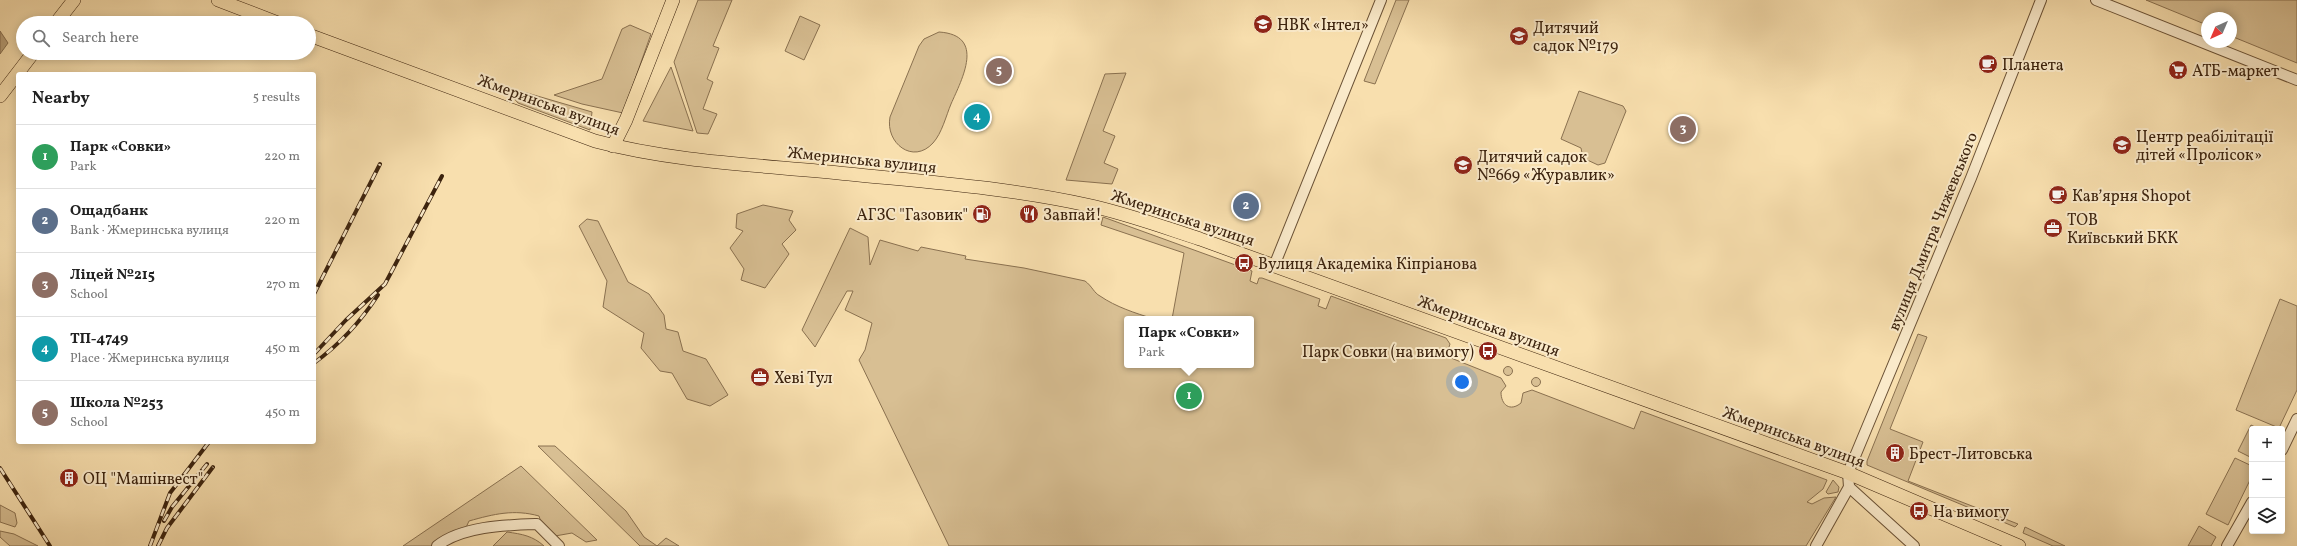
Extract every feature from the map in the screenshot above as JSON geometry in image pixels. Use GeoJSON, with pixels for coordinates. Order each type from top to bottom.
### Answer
{"type":"FeatureCollection","features":[{"type":"Feature","properties":{"kind":"main road"},"geometry":{"type":"LineString","coordinates":[[61,16],[74,0]]}},
{"type":"Feature","properties":{"kind":"main road"},"geometry":{"type":"LineString","coordinates":[[218,0],[260,16]]}},
{"type":"Feature","properties":{"kind":"main road"},"geometry":{"type":"LineString","coordinates":[[613,146],[626,120],[673,0]]}},
{"type":"Feature","properties":{"kind":"main road","name":"Жмеринська вулиця"},"geometry":{"type":"LineString","coordinates":[[316,38],[613,146],[646,153],[1016,193],[1086,204],[1200,239],[1848,473],[2019,546]]}},
{"type":"Feature","properties":{"kind":"main road"},"geometry":{"type":"LineString","coordinates":[[18,72],[28,60]]}},
{"type":"Feature","properties":{"kind":"main road"},"geometry":{"type":"LineString","coordinates":[[0,96],[16,75]]}},
{"type":"Feature","properties":{"kind":"street"},"geometry":{"type":"LineString","coordinates":[[1274,266],[1381,0]]}},
{"type":"Feature","properties":{"kind":"street","name":"вулиця Дмитра Чижевського"},"geometry":{"type":"LineString","coordinates":[[1848,473],[1971,178],[2041,0]]}},
{"type":"Feature","properties":{"kind":"street"},"geometry":{"type":"LineString","coordinates":[[2096,0],[2297,80]]}},
{"type":"Feature","properties":{"kind":"street"},"geometry":{"type":"LineString","coordinates":[[2285,444],[2297,419]]}},
{"type":"Feature","properties":{"kind":"street"},"geometry":{"type":"LineString","coordinates":[[1816,546],[1849,487],[1848,473]]}},
{"type":"Feature","properties":{"kind":"street"},"geometry":{"type":"LineString","coordinates":[[1849,487],[1914,546]]}},
{"type":"Feature","properties":{"kind":"street"},"geometry":{"type":"LineString","coordinates":[[2227,546],[2249,507]]}},
{"type":"Feature","properties":{"kind":"street"},"geometry":{"type":"LineString","coordinates":[[436,546],[471,531],[500,525],[537,524],[559,546]]}},
{"type":"Feature","properties":{"kind":"shaded area"},"geometry":{"type":"Polygon","coordinates":[[[698,0],[732,0],[713,46],[719,48],[707,79],[713,82],[703,109],[717,114],[708,134],[697,133],[674,62],[698,0]]]}},
{"type":"Feature","properties":{"kind":"shaded area"},"geometry":{"type":"Polygon","coordinates":[[[1396,0],[1409,0],[1375,84],[1364,81],[1396,0]]]}},
{"type":"Feature","properties":{"kind":"shaded area"},"geometry":{"type":"Polygon","coordinates":[[[2146,0],[2297,0],[2297,63],[2237,38],[2237,12],[2201,12],[2201,23],[2146,0]]]}},
{"type":"Feature","properties":{"kind":"shaded area"},"geometry":{"type":"Polygon","coordinates":[[[800,16],[820,25],[804,60],[785,51],[800,16]]]}},
{"type":"Feature","properties":{"kind":"shaded area"},"geometry":{"type":"Polygon","coordinates":[[[630,25],[651,34],[623,113],[582,104],[554,95],[602,79],[622,29],[630,25]]]}},
{"type":"Feature","properties":{"kind":"shaded area"},"geometry":{"type":"Polygon","coordinates":[[[0,31],[8,43],[0,54],[0,31]]]}},
{"type":"Feature","properties":{"kind":"shaded area"},"geometry":{"type":"Polygon","coordinates":[[[939,32],[953,35],[962,41],[966,50],[967,60],[944,124],[936,139],[925,149],[917,152],[909,151],[902,148],[892,135],[890,117],[919,46],[924,39],[939,32]]]}},
{"type":"Feature","properties":{"kind":"shaded area"},"geometry":{"type":"Polygon","coordinates":[[[671,67],[693,131],[643,121],[671,67]]]}},
{"type":"Feature","properties":{"kind":"shaded area"},"geometry":{"type":"Polygon","coordinates":[[[1126,73],[1103,131],[1115,136],[1104,163],[1118,169],[1112,184],[1066,180],[1105,74],[1126,73]]]}},
{"type":"Feature","properties":{"kind":"shaded area"},"geometry":{"type":"Polygon","coordinates":[[[510,88],[592,112],[590,130],[518,103],[511,95],[510,88]]]}},
{"type":"Feature","properties":{"kind":"shaded area"},"geometry":{"type":"Polygon","coordinates":[[[1579,91],[1623,106],[1626,111],[1605,163],[1598,165],[1583,158],[1581,148],[1561,139],[1579,91]]]}},
{"type":"Feature","properties":{"kind":"shaded area"},"geometry":{"type":"Polygon","coordinates":[[[763,205],[793,211],[789,220],[796,230],[782,244],[789,254],[765,288],[741,280],[744,269],[730,248],[743,231],[736,228],[737,214],[763,205]]]}},
{"type":"Feature","properties":{"kind":"shaded area"},"geometry":{"type":"Polygon","coordinates":[[[1103,217],[1252,271],[1250,281],[1257,284],[1259,278],[1262,278],[1320,299],[1318,306],[1326,309],[1331,296],[1446,338],[1450,344],[1446,356],[1501,378],[1506,386],[1501,392],[1501,397],[1504,404],[1507,406],[1517,406],[1521,403],[1523,393],[1532,390],[1634,429],[1641,411],[1827,480],[1823,489],[1807,502],[1812,504],[1824,498],[1836,497],[1806,546],[949,546],[859,360],[865,350],[872,323],[845,310],[853,291],[847,291],[815,347],[802,330],[850,228],[868,237],[870,265],[880,240],[918,251],[921,247],[966,256],[965,259],[1024,268],[1085,281],[1098,295],[1106,300],[1146,316],[1124,316],[1124,368],[1254,368],[1254,316],[1173,316],[1184,253],[1101,225],[1103,217]]]}},
{"type":"Feature","properties":{"kind":"shaded area"},"geometry":{"type":"Polygon","coordinates":[[[587,219],[598,221],[628,282],[649,294],[664,315],[666,329],[678,332],[683,351],[706,359],[728,395],[710,406],[687,399],[672,373],[660,371],[641,348],[644,333],[603,307],[607,281],[579,226],[587,219]]]}},
{"type":"Feature","properties":{"kind":"shaded area"},"geometry":{"type":"Polygon","coordinates":[[[2280,299],[2297,306],[2297,390],[2280,426],[2274,426],[2236,410],[2280,299]]]}},
{"type":"Feature","properties":{"kind":"shaded area"},"geometry":{"type":"Polygon","coordinates":[[[1918,334],[1927,337],[1890,429],[1923,442],[1908,481],[2018,524],[2015,527],[1867,465],[1867,461],[1918,334]]]}},
{"type":"Feature","properties":{"kind":"shaded area"},"geometry":{"type":"Polygon","coordinates":[[[1508,366],[1513,371],[1508,376],[1503,371],[1508,366]]]}},
{"type":"Feature","properties":{"kind":"shaded area"},"geometry":{"type":"Polygon","coordinates":[[[1536,377],[1541,382],[1536,387],[1531,382],[1536,377]]]}},
{"type":"Feature","properties":{"kind":"shaded area"},"geometry":{"type":"Polygon","coordinates":[[[2249,429],[2249,456],[2238,451],[2249,429]]]}},
{"type":"Feature","properties":{"kind":"shaded area"},"geometry":{"type":"Polygon","coordinates":[[[538,446],[555,446],[626,511],[644,537],[657,546],[640,546],[538,446]]]}},
{"type":"Feature","properties":{"kind":"shaded area"},"geometry":{"type":"Polygon","coordinates":[[[2235,458],[2249,465],[2249,482],[2228,525],[2206,514],[2235,458]]]}},
{"type":"Feature","properties":{"kind":"shaded area"},"geometry":{"type":"Polygon","coordinates":[[[521,466],[597,540],[586,542],[572,533],[555,536],[541,522],[539,516],[521,513],[504,513],[469,521],[463,534],[437,541],[432,546],[403,546],[521,466]]]}},
{"type":"Feature","properties":{"kind":"shaded area"},"geometry":{"type":"Polygon","coordinates":[[[1833,480],[1839,487],[1838,492],[1828,494],[1826,492],[1833,480]]]}},
{"type":"Feature","properties":{"kind":"shaded area"},"geometry":{"type":"Polygon","coordinates":[[[0,505],[15,513],[17,523],[15,527],[0,522],[0,505]]]}},
{"type":"Feature","properties":{"kind":"shaded area"},"geometry":{"type":"Polygon","coordinates":[[[2199,526],[2216,537],[2211,546],[2188,546],[2199,526]]]}},
{"type":"Feature","properties":{"kind":"shaded area"},"geometry":{"type":"Polygon","coordinates":[[[2025,527],[2065,546],[2053,546],[2023,533],[2025,527]]]}},
{"type":"Feature","properties":{"kind":"shaded area"},"geometry":{"type":"Polygon","coordinates":[[[0,531],[14,534],[38,546],[10,546],[0,537],[0,531]]]}},
{"type":"Feature","properties":{"kind":"shaded area"},"geometry":{"type":"Polygon","coordinates":[[[507,532],[527,536],[544,546],[493,546],[507,532]]]}},
{"type":"Feature","properties":{"kind":"shaded area"},"geometry":{"type":"Polygon","coordinates":[[[666,538],[679,546],[657,546],[666,538]]]}},
{"type":"Feature","properties":{"kind":"railway"},"geometry":{"type":"LineString","coordinates":[[316,290],[380,164]]}},
{"type":"Feature","properties":{"kind":"railway"},"geometry":{"type":"LineString","coordinates":[[316,352],[346,320],[385,284],[442,176]]}},
{"type":"Feature","properties":{"kind":"railway"},"geometry":{"type":"LineString","coordinates":[[316,361],[349,332],[378,295]]}},
{"type":"Feature","properties":{"kind":"railway"},"geometry":{"type":"LineString","coordinates":[[150,546],[170,493],[207,444]]}},
{"type":"Feature","properties":{"kind":"railway"},"geometry":{"type":"LineString","coordinates":[[164,521],[172,507],[207,464]]}},
{"type":"Feature","properties":{"kind":"railway"},"geometry":{"type":"LineString","coordinates":[[158,546],[167,528],[213,467]]}},
{"type":"Feature","properties":{"kind":"railway"},"geometry":{"type":"LineString","coordinates":[[0,468],[50,546]]}},
{"type":"Feature","properties":{"kind":"place","name":"НВК «Інтел»"},"geometry":{"type":"Point","coordinates":[1263,24]}},
{"type":"Feature","properties":{"kind":"place","name":"Дитячий садок №179"},"geometry":{"type":"Point","coordinates":[1519,36]}},
{"type":"Feature","properties":{"kind":"place","name":"Планета"},"geometry":{"type":"Point","coordinates":[1988,64]}},
{"type":"Feature","properties":{"kind":"place","name":"АТБ-маркет"},"geometry":{"type":"Point","coordinates":[2178,70]}},
{"type":"Feature","properties":{"kind":"place","name":"Школа №253"},"geometry":{"type":"Point","coordinates":[999,71]}},
{"type":"Feature","properties":{"kind":"place","name":"ТП-4749"},"geometry":{"type":"Point","coordinates":[977,117]}},
{"type":"Feature","properties":{"kind":"place","name":"Ліцей №215"},"geometry":{"type":"Point","coordinates":[1683,129]}},
{"type":"Feature","properties":{"kind":"place","name":"Центр реабілітації дітей «Пролісок»"},"geometry":{"type":"Point","coordinates":[2122,145]}},
{"type":"Feature","properties":{"kind":"place","name":"Дитячий садок №669 «Журавлик»"},"geometry":{"type":"Point","coordinates":[1463,165]}},
{"type":"Feature","properties":{"kind":"place","name":"Кавʼярня Shopot"},"geometry":{"type":"Point","coordinates":[2058,195]}},
{"type":"Feature","properties":{"kind":"place","name":"Ощадбанк"},"geometry":{"type":"Point","coordinates":[1246,206]}},
{"type":"Feature","properties":{"kind":"place","name":"АГЗС \"Газовик\""},"geometry":{"type":"Point","coordinates":[982,214]}},
{"type":"Feature","properties":{"kind":"place","name":"Завпай!"},"geometry":{"type":"Point","coordinates":[1029,214]}},
{"type":"Feature","properties":{"kind":"place","name":"ТОВ Київський БКК"},"geometry":{"type":"Point","coordinates":[2053,228]}},
{"type":"Feature","properties":{"kind":"place","name":"Вулиця Академіка Кіпріанова"},"geometry":{"type":"Point","coordinates":[1244,263]}},
{"type":"Feature","properties":{"kind":"place","name":"Парк Совки (на вимогу)"},"geometry":{"type":"Point","coordinates":[1488,351]}},
{"type":"Feature","properties":{"kind":"place","name":"Хеві Тул"},"geometry":{"type":"Point","coordinates":[760,377]}},
{"type":"Feature","properties":{"kind":"place","name":"Парк «Совки»"},"geometry":{"type":"Point","coordinates":[1189,396]}},
{"type":"Feature","properties":{"kind":"place","name":"Брест-Литовська"},"geometry":{"type":"Point","coordinates":[1895,453]}},
{"type":"Feature","properties":{"kind":"place","name":"ОЦ \"Машінвест\""},"geometry":{"type":"Point","coordinates":[69,478]}},
{"type":"Feature","properties":{"kind":"place","name":"На вимогу"},"geometry":{"type":"Point","coordinates":[1919,511]}}]}
